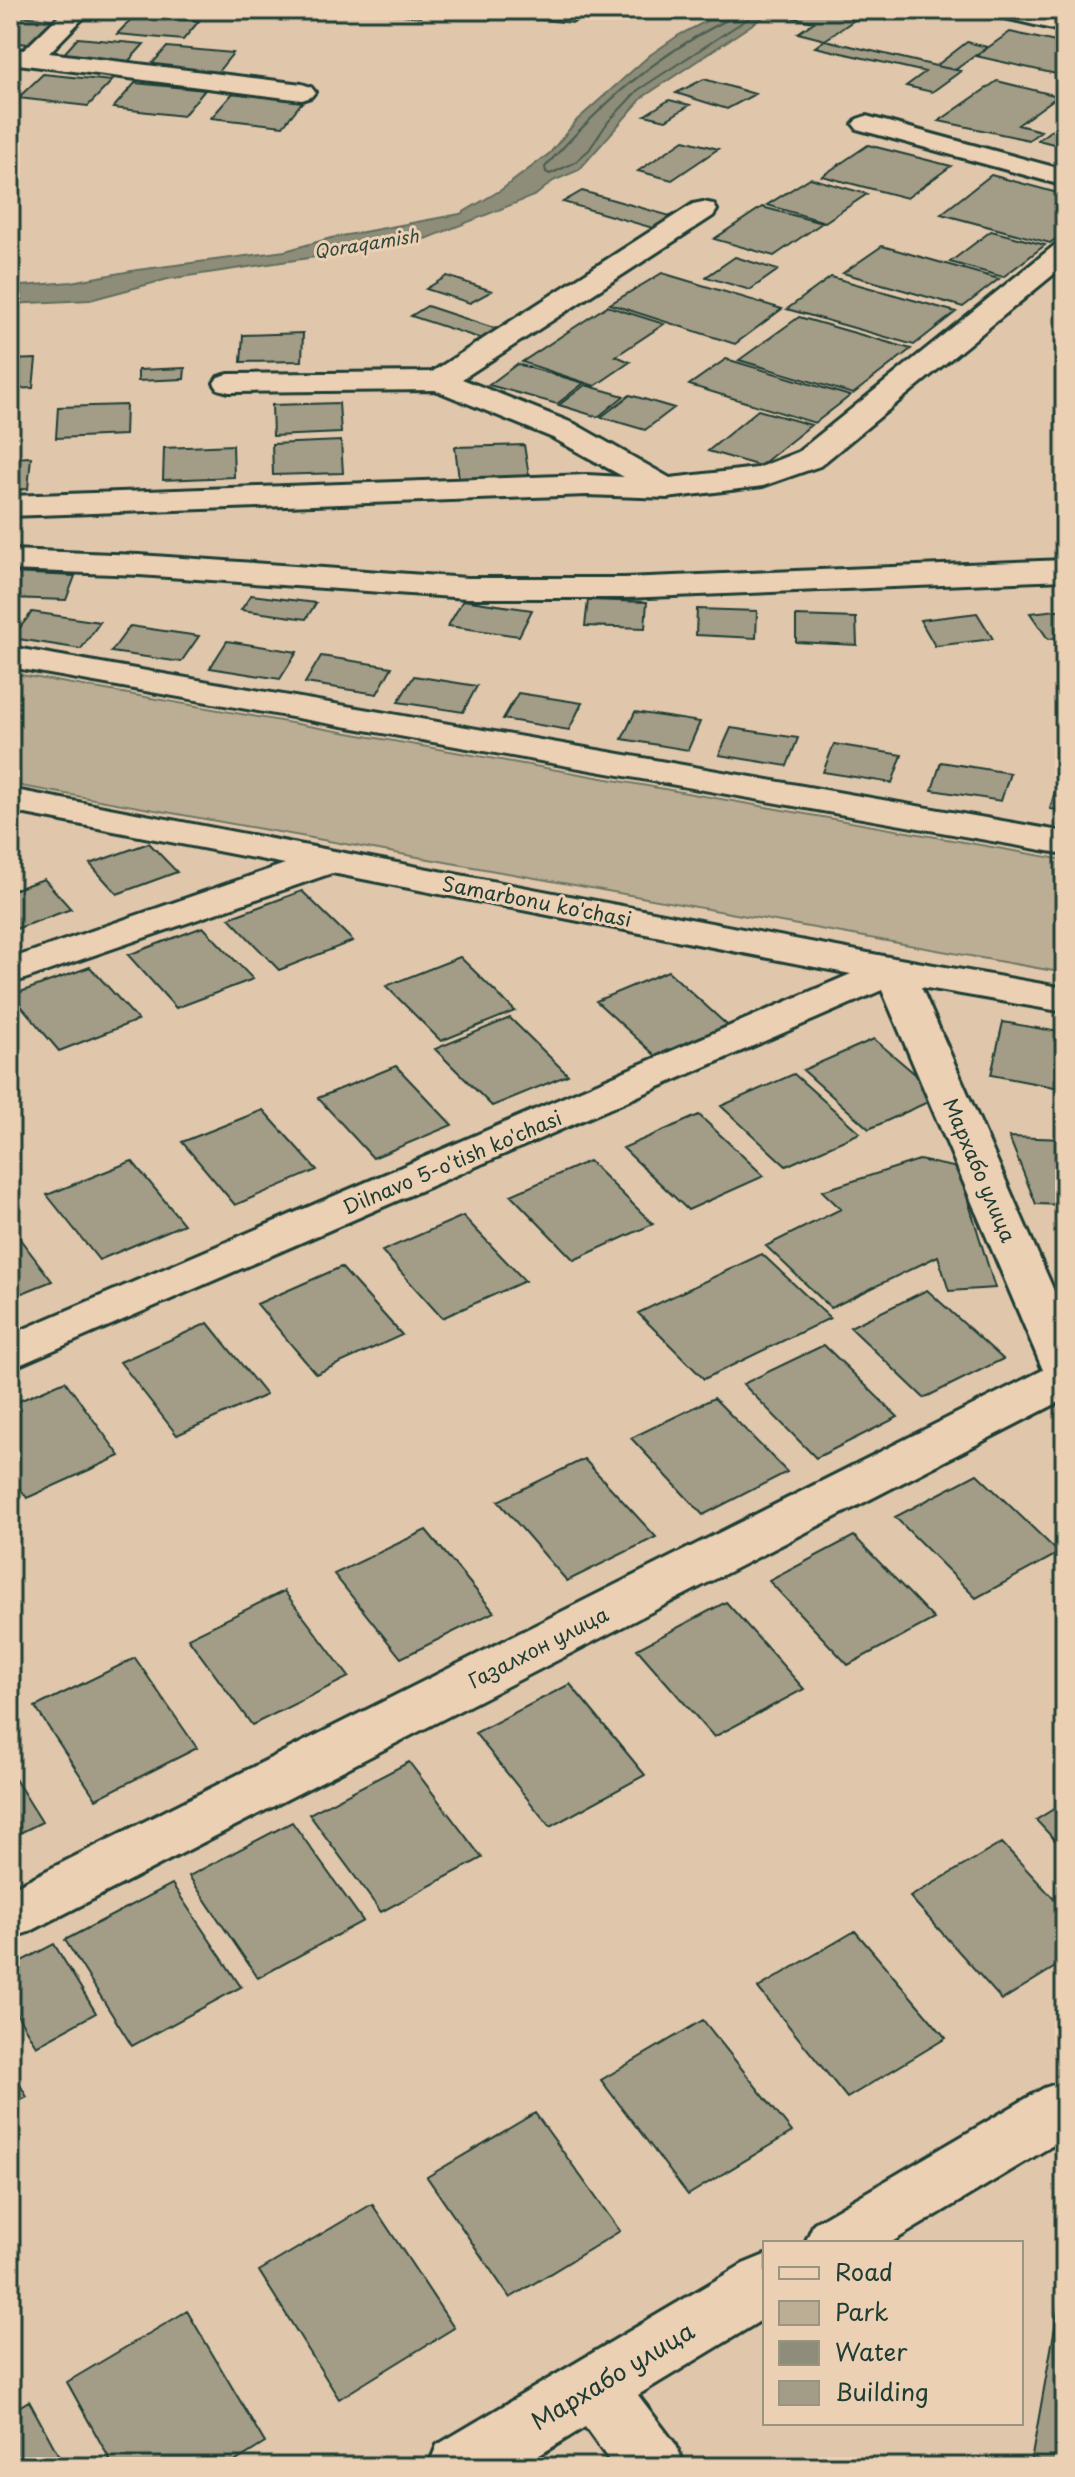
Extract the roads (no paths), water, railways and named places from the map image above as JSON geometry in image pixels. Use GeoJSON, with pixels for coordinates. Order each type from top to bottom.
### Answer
{"type":"FeatureCollection","features":[{"type":"Feature","properties":{"kind":"street"},"geometry":{"type":"LineString","coordinates":[[20,57],[79,10]]}},
{"type":"Feature","properties":{"kind":"street"},"geometry":{"type":"LineString","coordinates":[[1000,10],[1065,25]]}},
{"type":"Feature","properties":{"kind":"street"},"geometry":{"type":"LineString","coordinates":[[20,57],[302,92]]}},
{"type":"Feature","properties":{"kind":"street"},"geometry":{"type":"LineString","coordinates":[[866,124],[1065,178]]}},
{"type":"Feature","properties":{"kind":"street"},"geometry":{"type":"LineString","coordinates":[[439,381],[703,210]]}},
{"type":"Feature","properties":{"kind":"street"},"geometry":{"type":"LineString","coordinates":[[10,506],[587,485],[667,488],[763,477],[809,459],[1065,251]]}},
{"type":"Feature","properties":{"kind":"street"},"geometry":{"type":"LineString","coordinates":[[229,383],[439,381],[564,431],[667,488]]}},
{"type":"Feature","properties":{"kind":"street"},"geometry":{"type":"LineString","coordinates":[[10,560],[139,565],[467,588],[639,587],[1065,570]]}},
{"type":"Feature","properties":{"kind":"street"},"geometry":{"type":"LineString","coordinates":[[10,657],[1065,843]]}},
{"type":"Feature","properties":{"kind":"street","name":"Samarbonu ko'chasi"},"geometry":{"type":"LineString","coordinates":[[10,800],[1065,1000]]}},
{"type":"Feature","properties":{"kind":"street"},"geometry":{"type":"LineString","coordinates":[[10,972],[330,861]]}},
{"type":"Feature","properties":{"kind":"street","name":"Dilnavo 5-o'tish ko'chasi"},"geometry":{"type":"LineString","coordinates":[[10,1353],[894,970]]}},
{"type":"Feature","properties":{"kind":"street","name":"Мархабо улица"},"geometry":{"type":"LineString","coordinates":[[894,970],[1065,1369]]}},
{"type":"Feature","properties":{"kind":"street","name":"Газалхон улица"},"geometry":{"type":"LineString","coordinates":[[10,1915],[1065,1379]]}},
{"type":"Feature","properties":{"kind":"street"},"geometry":{"type":"LineString","coordinates":[[838,2241],[1065,2107]]}},
{"type":"Feature","properties":{"kind":"street","name":"Мархабо улица"},"geometry":{"type":"LineString","coordinates":[[460,2467],[763,2285]]}},
{"type":"Feature","properties":{"kind":"street"},"geometry":{"type":"LineString","coordinates":[[592,2386],[653,2467]]}},
{"type":"Feature","properties":{"kind":"water","name":"Qoraqamish"},"geometry":{"type":"Polygon","coordinates":[[[728,10],[774,10],[643,97],[579,170],[553,181],[536,195],[428,238],[396,245],[168,279],[90,300],[10,304],[10,287],[71,282],[137,270],[285,251],[331,238],[460,214],[501,190],[550,153],[577,120],[650,55],[679,35],[728,10]]]}}]}
